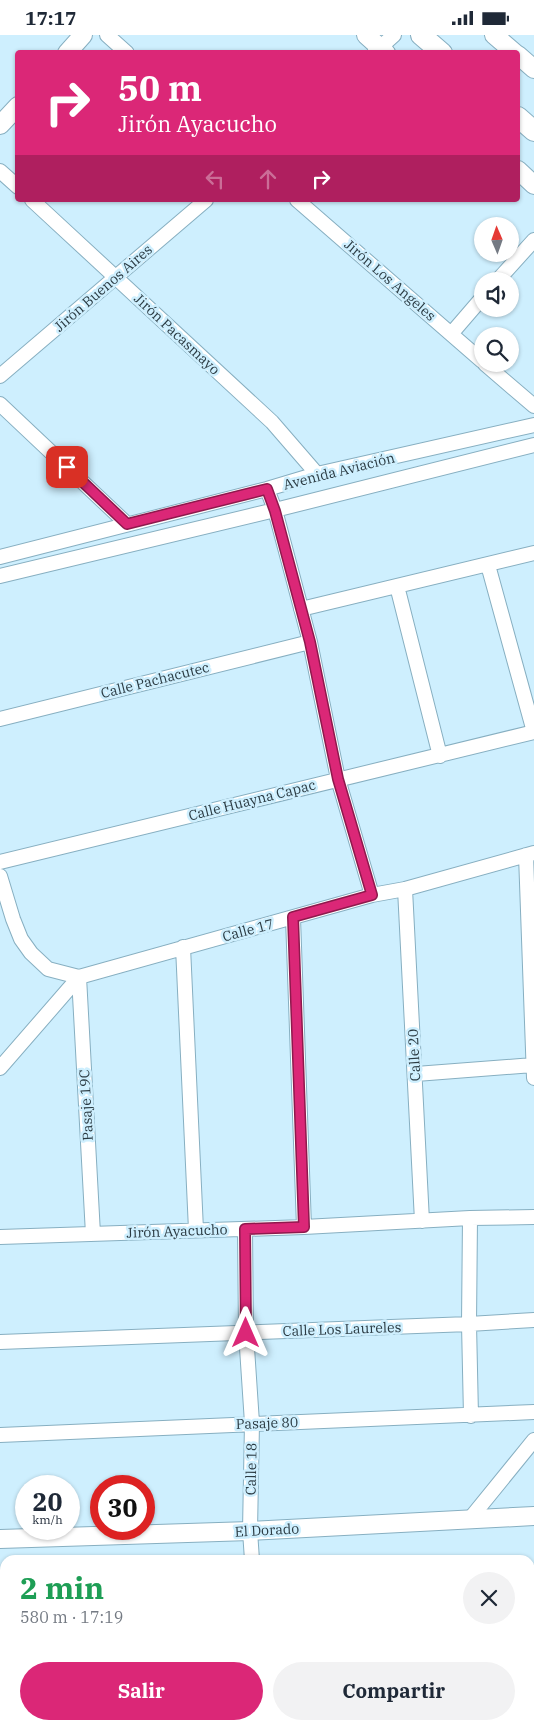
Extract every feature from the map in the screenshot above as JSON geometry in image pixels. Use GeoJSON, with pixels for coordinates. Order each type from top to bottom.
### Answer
{"type":"FeatureCollection","features":[{"type":"Feature","properties":{"kind":"highway"},"geometry":{"type":"LineString","coordinates":[[421,35],[438,50]]}},
{"type":"Feature","properties":{"kind":"highway"},"geometry":{"type":"LineString","coordinates":[[520,119],[534,131]]}},
{"type":"Feature","properties":{"kind":"main road"},"geometry":{"type":"LineString","coordinates":[[70,50],[83,35]]}},
{"type":"Feature","properties":{"kind":"main road"},"geometry":{"type":"LineString","coordinates":[[366,35],[379,50]]}},
{"type":"Feature","properties":{"kind":"main road"},"geometry":{"type":"LineString","coordinates":[[494,35],[511,50]]}},
{"type":"Feature","properties":{"kind":"main road"},"geometry":{"type":"LineString","coordinates":[[520,57],[534,69]]}},
{"type":"Feature","properties":{"kind":"main road"},"geometry":{"type":"LineString","coordinates":[[0,125],[15,109]]}},
{"type":"Feature","properties":{"kind":"main road"},"geometry":{"type":"LineString","coordinates":[[520,172],[534,185]]}},
{"type":"Feature","properties":{"kind":"main road","name":"El Dorado"},"geometry":{"type":"LineString","coordinates":[[0,1539],[250,1531],[534,1517]]}},
{"type":"Feature","properties":{"kind":"street"},"geometry":{"type":"LineString","coordinates":[[107,35],[124,50]]}},
{"type":"Feature","properties":{"kind":"street"},"geometry":{"type":"LineString","coordinates":[[381,50],[394,35]]}},
{"type":"Feature","properties":{"kind":"street"},"geometry":{"type":"LineString","coordinates":[[0,171],[15,184]]}},
{"type":"Feature","properties":{"kind":"street","name":"Jirón Pacasmayo"},"geometry":{"type":"LineString","coordinates":[[34,202],[272,422],[317,474]]}},
{"type":"Feature","properties":{"kind":"street","name":"Jirón Buenos Aires"},"geometry":{"type":"LineString","coordinates":[[0,376],[204,202]]}},
{"type":"Feature","properties":{"kind":"street","name":"Jirón Los Angeles"},"geometry":{"type":"LineString","coordinates":[[299,202],[474,354]]}},
{"type":"Feature","properties":{"kind":"street"},"geometry":{"type":"LineString","coordinates":[[505,272],[534,240]]}},
{"type":"Feature","properties":{"kind":"street"},"geometry":{"type":"LineString","coordinates":[[451,333],[474,307]]}},
{"type":"Feature","properties":{"kind":"street"},"geometry":{"type":"LineString","coordinates":[[495,372],[534,406]]}},
{"type":"Feature","properties":{"kind":"street"},"geometry":{"type":"LineString","coordinates":[[0,404],[127,524]]}},
{"type":"Feature","properties":{"kind":"street","name":"Avenida Aviación"},"geometry":{"type":"LineString","coordinates":[[0,557],[267,489],[317,474],[534,425]]}},
{"type":"Feature","properties":{"kind":"street","name":"Avenida Aviación"},"geometry":{"type":"LineString","coordinates":[[0,576],[275,511],[534,445]]}},
{"type":"Feature","properties":{"kind":"street"},"geometry":{"type":"LineString","coordinates":[[267,489],[275,511],[302,609],[338,779],[372,895]]}},
{"type":"Feature","properties":{"kind":"street"},"geometry":{"type":"LineString","coordinates":[[302,609],[534,553]]}},
{"type":"Feature","properties":{"kind":"street"},"geometry":{"type":"LineString","coordinates":[[488,565],[534,733]]}},
{"type":"Feature","properties":{"kind":"street"},"geometry":{"type":"LineString","coordinates":[[397,585],[440,755]]}},
{"type":"Feature","properties":{"kind":"street","name":"Calle Pachacutec"},"geometry":{"type":"LineString","coordinates":[[0,719],[310,642]]}},
{"type":"Feature","properties":{"kind":"street","name":"Calle Huayna Capac"},"geometry":{"type":"LineString","coordinates":[[0,862],[534,733]]}},
{"type":"Feature","properties":{"kind":"street"},"geometry":{"type":"LineString","coordinates":[[416,1074],[534,1072],[530,854]]}},
{"type":"Feature","properties":{"kind":"street","name":"Calle 17"},"geometry":{"type":"LineString","coordinates":[[79,977],[372,895],[405,889],[530,854]]}},
{"type":"Feature","properties":{"kind":"street"},"geometry":{"type":"LineString","coordinates":[[0,877],[2,896],[21,939],[31,953],[48,969],[79,977],[0,1068]]}},
{"type":"Feature","properties":{"kind":"street","name":"Calle 20"},"geometry":{"type":"LineString","coordinates":[[405,889],[416,1074],[422,1221]]}},
{"type":"Feature","properties":{"kind":"street"},"geometry":{"type":"LineString","coordinates":[[293,917],[304,1227]]}},
{"type":"Feature","properties":{"kind":"street"},"geometry":{"type":"LineString","coordinates":[[183,947],[196,1230]]}},
{"type":"Feature","properties":{"kind":"street","name":"Pasaje 19C"},"geometry":{"type":"LineString","coordinates":[[79,977],[93,1234]]}},
{"type":"Feature","properties":{"kind":"street","name":"Jirón Ayacucho"},"geometry":{"type":"LineString","coordinates":[[0,1237],[534,1217]]}},
{"type":"Feature","properties":{"kind":"street"},"geometry":{"type":"LineString","coordinates":[[470,1218],[469,1324],[472,1415]]}},
{"type":"Feature","properties":{"kind":"street","name":"Calle 18"},"geometry":{"type":"LineString","coordinates":[[245,1229],[246,1333],[252,1423],[250,1531],[252,1555]]}},
{"type":"Feature","properties":{"kind":"street","name":"Calle Los Laureles"},"geometry":{"type":"LineString","coordinates":[[0,1342],[534,1320]]}},
{"type":"Feature","properties":{"kind":"street","name":"Pasaje 80"},"geometry":{"type":"LineString","coordinates":[[0,1435],[534,1412]]}},
{"type":"Feature","properties":{"kind":"street"},"geometry":{"type":"LineString","coordinates":[[469,1520],[534,1440]]}},
{"type":"Feature","properties":{"kind":"route"},"geometry":{"type":"LineString","coordinates":[[67,467],[127,524],[267,489],[275,511],[310,642],[338,779],[372,895],[293,917],[304,1227],[245,1229],[246,1333]]}}]}
